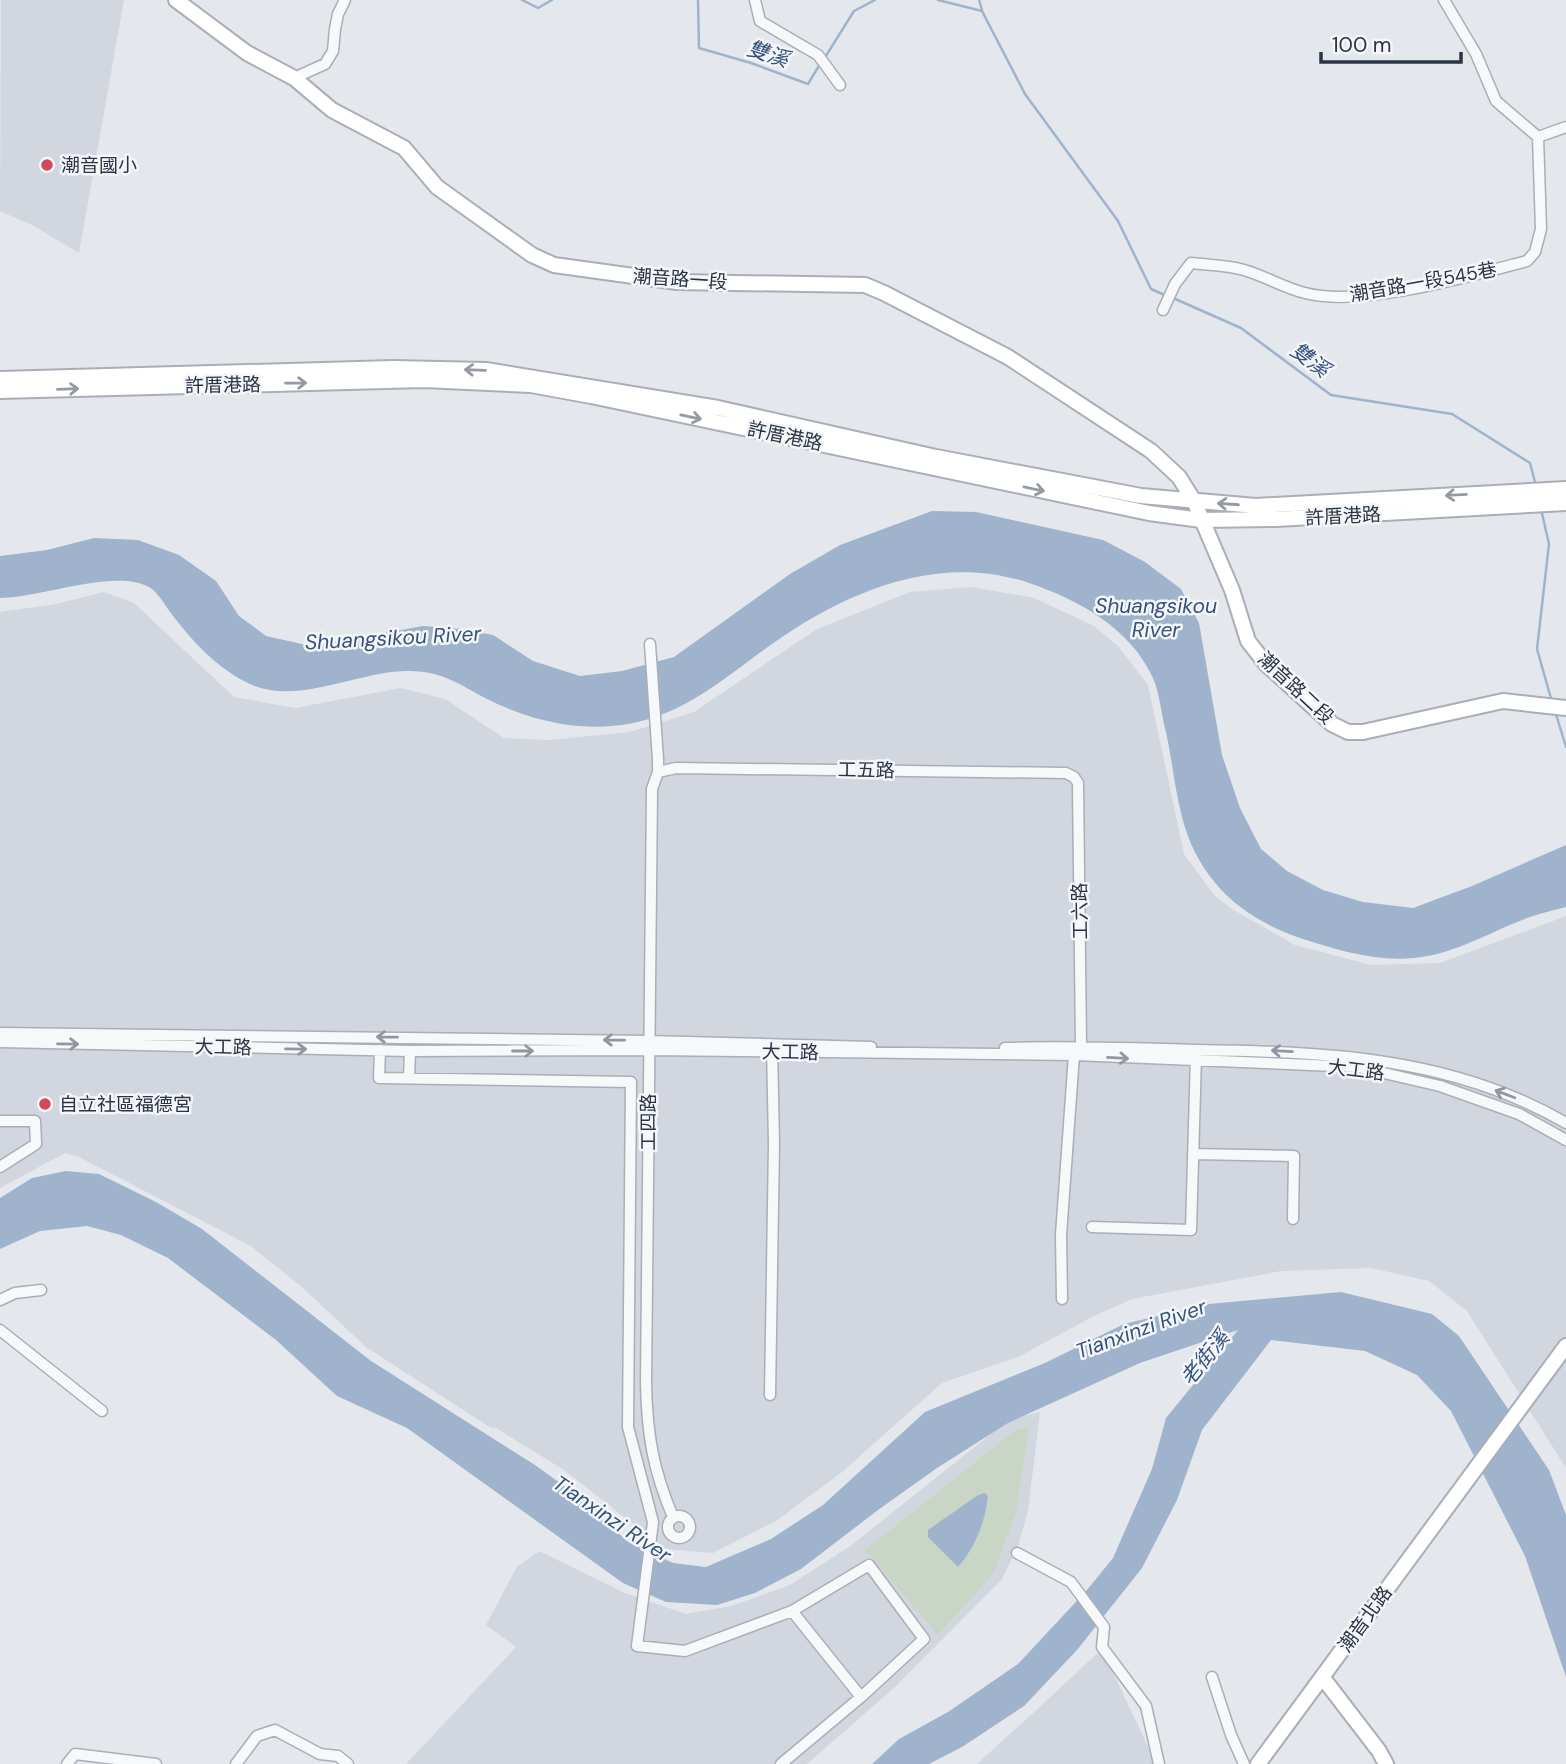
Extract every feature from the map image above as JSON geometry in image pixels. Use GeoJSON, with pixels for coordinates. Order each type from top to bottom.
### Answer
{"type":"FeatureCollection","features":[{"type":"Feature","properties":{"kind":"street","name":"潮音路一段"},"geometry":{"type":"LineString","coordinates":[[176,0],[247,52],[294,78],[332,110],[404,148],[437,187],[533,255],[554,265],[677,282],[865,285],[1007,357],[1151,451],[1179,477],[1198,510]]}},
{"type":"Feature","properties":{"kind":"street"},"geometry":{"type":"LineString","coordinates":[[294,78],[325,64],[333,51],[334,29],[345,0]]}},
{"type":"Feature","properties":{"kind":"street"},"geometry":{"type":"LineString","coordinates":[[755,0],[760,21],[818,55],[840,85]]}},
{"type":"Feature","properties":{"kind":"street"},"geometry":{"type":"LineString","coordinates":[[1444,0],[1476,54],[1496,100],[1538,137],[1566,127]]}},
{"type":"Feature","properties":{"kind":"street","name":"潮音路一段545巷"},"geometry":{"type":"LineString","coordinates":[[1165,306],[1171,291],[1191,262],[1243,269],[1306,293],[1336,297],[1446,282],[1527,261],[1535,252],[1541,229],[1538,137]]}},
{"type":"Feature","properties":{"kind":"street","name":"許厝港路"},"geometry":{"type":"LineString","coordinates":[[0,391],[393,368],[486,370],[558,386],[718,408],[936,457],[1141,496],[1198,510],[1289,519],[1541,500],[1566,502]]}},
{"type":"Feature","properties":{"kind":"street","name":"許厝港路"},"geometry":{"type":"LineString","coordinates":[[0,379],[139,381]]}},
{"type":"Feature","properties":{"kind":"street","name":"許厝港路"},"geometry":{"type":"LineString","coordinates":[[1541,500],[1566,489]]}},
{"type":"Feature","properties":{"kind":"street","name":"許厝港路"},"geometry":{"type":"LineString","coordinates":[[1198,510],[1524,491],[1541,500]]}},
{"type":"Feature","properties":{"kind":"street","name":"潮音路二段"},"geometry":{"type":"LineString","coordinates":[[1198,510],[1232,590],[1248,641],[1266,664],[1332,724],[1348,732],[1363,732],[1503,701],[1566,708]]}},
{"type":"Feature","properties":{"kind":"street","name":"工四路"},"geometry":{"type":"LineString","coordinates":[[650,648],[658,772],[652,789],[647,1428],[663,1493],[673,1517]]}},
{"type":"Feature","properties":{"kind":"street","name":"工五路"},"geometry":{"type":"LineString","coordinates":[[658,772],[676,768],[1010,772],[1066,773],[1074,777]]}},
{"type":"Feature","properties":{"kind":"street","name":"工六路"},"geometry":{"type":"LineString","coordinates":[[1074,777],[1078,783],[1081,1046]]}},
{"type":"Feature","properties":{"kind":"street","name":"大工路"},"geometry":{"type":"LineString","coordinates":[[0,1033],[648,1046],[952,1049],[1081,1046],[1325,1054],[1390,1061],[1444,1073],[1501,1091],[1566,1123]]}},
{"type":"Feature","properties":{"kind":"street","name":"大工路"},"geometry":{"type":"LineString","coordinates":[[0,1042],[410,1051],[648,1046]]}},
{"type":"Feature","properties":{"kind":"street"},"geometry":{"type":"LineString","coordinates":[[770,1395],[774,1144],[772,1047]]}},
{"type":"Feature","properties":{"kind":"street","name":"大工路"},"geometry":{"type":"LineString","coordinates":[[772,1047],[1074,1055],[1358,1067],[1440,1086],[1519,1114],[1566,1140]]}},
{"type":"Feature","properties":{"kind":"street"},"geometry":{"type":"LineString","coordinates":[[1092,1227],[1191,1230],[1196,1049]]}},
{"type":"Feature","properties":{"kind":"street"},"geometry":{"type":"LineString","coordinates":[[380,1050],[379,1078],[631,1082],[628,1427],[653,1522],[637,1646],[685,1651],[792,1611],[869,1564],[924,1639],[861,1697],[781,1764]]}},
{"type":"Feature","properties":{"kind":"street"},"geometry":{"type":"LineString","coordinates":[[409,1078],[410,1051]]}},
{"type":"Feature","properties":{"kind":"street"},"geometry":{"type":"LineString","coordinates":[[1062,1299],[1061,1235],[1074,1055]]}},
{"type":"Feature","properties":{"kind":"street"},"geometry":{"type":"LineString","coordinates":[[0,1121],[35,1121],[36,1144],[0,1167]]}},
{"type":"Feature","properties":{"kind":"street"},"geometry":{"type":"LineString","coordinates":[[1193,1154],[1294,1156],[1293,1219]]}},
{"type":"Feature","properties":{"kind":"street"},"geometry":{"type":"LineString","coordinates":[[0,1300],[15,1293],[41,1290]]}},
{"type":"Feature","properties":{"kind":"street"},"geometry":{"type":"LineString","coordinates":[[0,1330],[102,1410]]}},
{"type":"Feature","properties":{"kind":"street","name":"潮音北路"},"geometry":{"type":"LineString","coordinates":[[1258,1764],[1566,1346]]}},
{"type":"Feature","properties":{"kind":"street"},"geometry":{"type":"LineString","coordinates":[[1017,1553],[1071,1582],[1104,1628],[1102,1647],[1146,1706],[1159,1764]]}},
{"type":"Feature","properties":{"kind":"street"},"geometry":{"type":"LineString","coordinates":[[792,1611],[861,1697]]}},
{"type":"Feature","properties":{"kind":"street"},"geometry":{"type":"LineString","coordinates":[[1212,1677],[1231,1735],[1244,1764]]}},
{"type":"Feature","properties":{"kind":"street"},"geometry":{"type":"LineString","coordinates":[[1323,1678],[1386,1764]]}},
{"type":"Feature","properties":{"kind":"street"},"geometry":{"type":"LineString","coordinates":[[236,1764],[257,1736],[275,1730],[320,1754],[338,1756],[348,1764]]}},
{"type":"Feature","properties":{"kind":"street"},"geometry":{"type":"LineString","coordinates":[[67,1764],[75,1754],[156,1764]]}},
{"type":"Feature","properties":{"kind":"shaded area","name":"潮音國小"},"geometry":{"type":"Polygon","coordinates":[[[1,0],[124,0],[79,253],[32,225],[0,211],[1,0]]]}},
{"type":"Feature","properties":{"kind":"shaded area"},"geometry":{"type":"Polygon","coordinates":[[[972,587],[1034,598],[1094,626],[1118,646],[1148,685],[1184,854],[1214,895],[1232,909],[1295,945],[1371,965],[1440,963],[1566,916],[1566,1468],[1467,1311],[1429,1281],[1371,1268],[1281,1271],[1132,1299],[1092,1317],[1020,1356],[942,1383],[842,1472],[776,1521],[713,1553],[665,1549],[564,1470],[496,1428],[491,1428],[366,1347],[302,1287],[251,1246],[79,1157],[65,1153],[0,1188],[0,612],[56,604],[104,592],[134,603],[234,697],[295,708],[401,688],[445,699],[504,738],[549,740],[630,732],[694,712],[817,629],[910,592],[972,587]]]}},
{"type":"Feature","properties":{"kind":"shaded area"},"geometry":{"type":"Polygon","coordinates":[[[1040,1412],[1028,1511],[1018,1546],[1002,1579],[895,1687],[807,1764],[406,1764],[516,1647],[486,1625],[517,1567],[539,1551],[625,1593],[686,1614],[731,1606],[790,1585],[849,1547],[1010,1419],[1040,1412]]]}},
{"type":"Feature","properties":{"kind":"shaded area"},"geometry":{"type":"Polygon","coordinates":[[[1102,1649],[1156,1764],[977,1764],[1030,1716],[1102,1649]]]}},
{"type":"Feature","properties":{"kind":"green space"},"geometry":{"type":"Polygon","coordinates":[[[1029,1427],[1016,1512],[993,1574],[938,1635],[865,1550],[1014,1431],[1029,1427]]]}},
{"type":"Feature","properties":{"kind":"water","name":"Shuangsikou River"},"geometry":{"type":"Polygon","coordinates":[[[932,511],[976,512],[1103,540],[1145,562],[1181,589],[1199,623],[1222,755],[1240,808],[1261,849],[1287,871],[1323,890],[1363,902],[1413,908],[1472,886],[1566,845],[1566,907],[1530,917],[1444,952],[1400,959],[1372,957],[1329,947],[1281,931],[1261,920],[1242,908],[1211,878],[1189,840],[1179,806],[1157,689],[1143,660],[1131,644],[1117,630],[1084,607],[1029,583],[995,575],[961,572],[927,575],[894,582],[861,594],[800,625],[707,691],[672,710],[633,723],[595,727],[558,723],[522,714],[450,679],[431,673],[389,672],[308,690],[268,690],[250,684],[227,671],[198,645],[152,589],[134,582],[97,582],[0,598],[0,556],[47,550],[94,538],[138,540],[179,555],[216,581],[239,616],[266,636],[311,646],[423,626],[462,629],[493,635],[533,661],[580,676],[622,671],[674,657],[790,574],[840,545],[932,511]]]}},
{"type":"Feature","properties":{"kind":"water","name":"Tianxinzi River"},"geometry":{"type":"Polygon","coordinates":[[[66,1171],[99,1174],[156,1202],[202,1229],[371,1361],[535,1465],[578,1496],[628,1542],[673,1563],[706,1567],[771,1539],[823,1505],[925,1412],[1045,1363],[1124,1324],[1209,1304],[1341,1292],[1432,1314],[1459,1336],[1549,1470],[1566,1515],[1566,1677],[1525,1556],[1451,1411],[1417,1375],[1365,1351],[1271,1340],[1202,1430],[1177,1500],[1142,1568],[1077,1650],[1024,1706],[962,1747],[929,1764],[872,1764],[899,1739],[948,1712],[1018,1664],[1087,1590],[1113,1558],[1152,1469],[1166,1418],[1238,1330],[1140,1363],[1008,1423],[937,1468],[801,1569],[755,1593],[717,1605],[666,1602],[623,1583],[407,1428],[337,1396],[276,1340],[168,1258],[121,1235],[87,1226],[40,1231],[0,1249],[0,1198],[32,1178],[66,1171]]]}},
{"type":"Feature","properties":{"kind":"water"},"geometry":{"type":"Polygon","coordinates":[[[985,1493],[988,1496],[982,1525],[969,1552],[958,1567],[928,1537],[928,1530],[978,1495],[985,1493]]]}},
{"type":"Feature","properties":{"kind":"waterway","name":"雙溪"},"geometry":{"type":"LineString","coordinates":[[522,0],[538,8],[552,0]]}},
{"type":"Feature","properties":{"kind":"waterway","name":"雙溪"},"geometry":{"type":"LineString","coordinates":[[698,0],[699,48],[808,84],[820,64]]}},
{"type":"Feature","properties":{"kind":"waterway","name":"雙溪"},"geometry":{"type":"LineString","coordinates":[[824,59],[854,11],[875,0]]}},
{"type":"Feature","properties":{"kind":"waterway","name":"雙溪"},"geometry":{"type":"LineString","coordinates":[[938,0],[982,11],[1025,94],[1118,221],[1151,289],[1167,296]]}},
{"type":"Feature","properties":{"kind":"waterway"},"geometry":{"type":"LineString","coordinates":[[979,0],[982,10]]}},
{"type":"Feature","properties":{"kind":"waterway","name":"雙溪"},"geometry":{"type":"LineString","coordinates":[[1173,298],[1241,328],[1331,395],[1452,414],[1530,463],[1536,486]]}},
{"type":"Feature","properties":{"kind":"waterway","name":"雙溪"},"geometry":{"type":"LineString","coordinates":[[1541,509],[1549,544],[1537,649],[1552,702]]}},
{"type":"Feature","properties":{"kind":"waterway","name":"雙溪"},"geometry":{"type":"LineString","coordinates":[[1555,711],[1566,747]]}},
{"type":"Feature","properties":{"kind":"place","name":"潮音國小"},"geometry":{"type":"Point","coordinates":[47,165]}},
{"type":"Feature","properties":{"kind":"place","name":"自立社區福德宮"},"geometry":{"type":"Point","coordinates":[45,1104]}},
{"type":"Feature","properties":{"kind":"water label","name":"老街溪"},"geometry":{"type":"Point","coordinates":[1205,1358]}}]}
